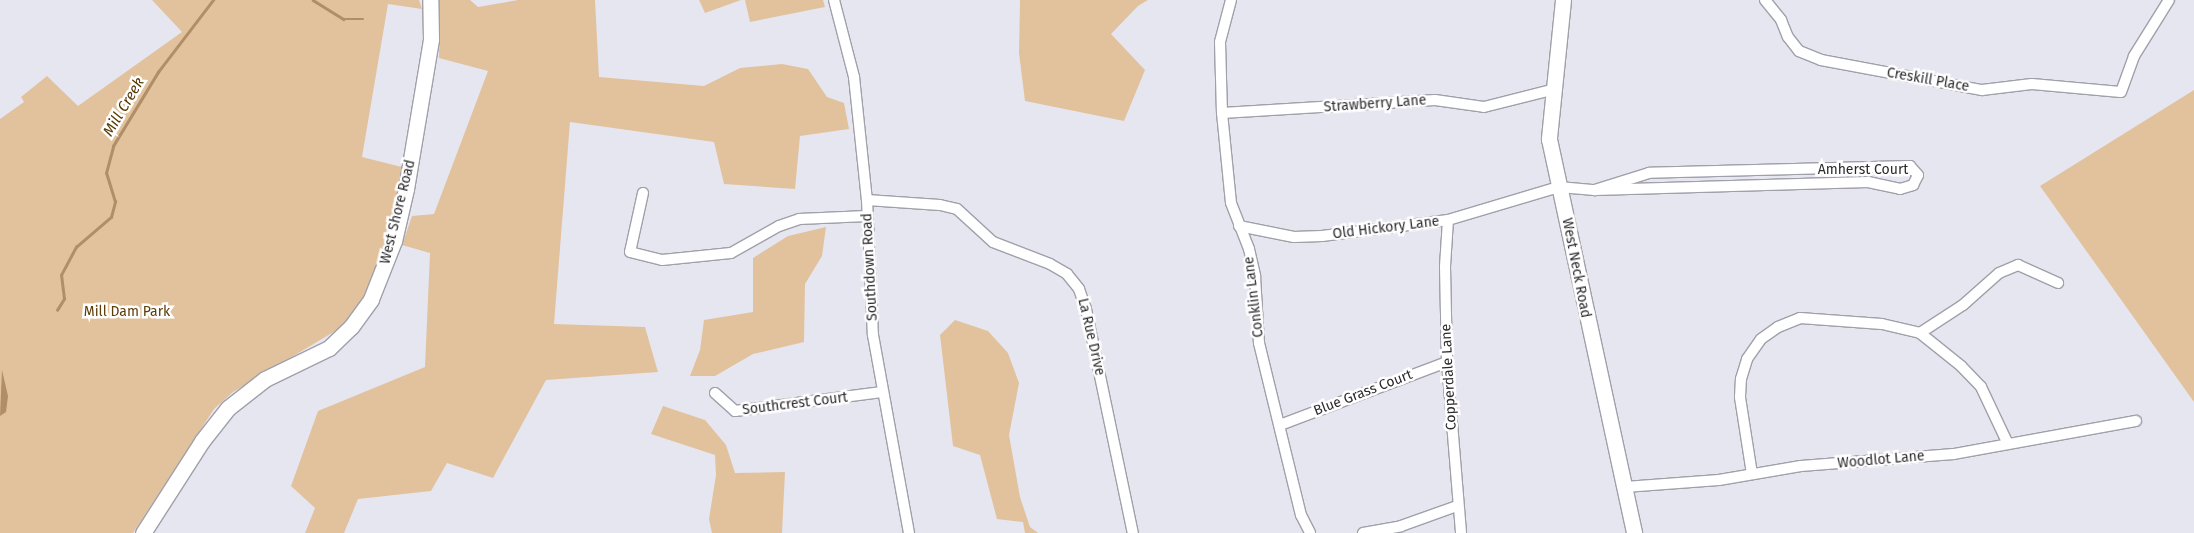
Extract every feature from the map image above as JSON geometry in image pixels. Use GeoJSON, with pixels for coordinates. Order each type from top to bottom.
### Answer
{"type":"FeatureCollection","features":[{"type":"Feature","properties":{"kind":"street","name":"West Shore Road"},"geometry":{"type":"LineString","coordinates":[[143,533],[202,441],[228,408],[265,379],[329,348],[351,327],[371,299],[394,241],[406,189],[431,38],[430,0]]}},
{"type":"Feature","properties":{"kind":"street","name":"Southdown Road"},"geometry":{"type":"LineString","coordinates":[[834,0],[854,77],[867,200],[873,335],[909,533]]}},
{"type":"Feature","properties":{"kind":"street","name":"Conklin Lane"},"geometry":{"type":"LineString","coordinates":[[1231,0],[1220,42],[1222,113],[1231,203],[1255,276],[1259,343],[1301,515],[1310,533]]}},
{"type":"Feature","properties":{"kind":"street","name":"West Neck Road"},"geometry":{"type":"LineString","coordinates":[[1564,0],[1549,139],[1634,533]]}},
{"type":"Feature","properties":{"kind":"street","name":"Creskill Place"},"geometry":{"type":"LineString","coordinates":[[1765,0],[1781,20],[1788,37],[1799,51],[1821,60],[1982,90],[2032,84],[2121,92],[2134,56],[2169,0]]}},
{"type":"Feature","properties":{"kind":"street","name":"Strawberry Lane"},"geometry":{"type":"LineString","coordinates":[[1222,113],[1435,100],[1484,107],[1555,89]]}},
{"type":"Feature","properties":{"kind":"street","name":"Amherst Court"},"geometry":{"type":"LineString","coordinates":[[1559,187],[1595,190],[1778,182],[1868,182],[1900,189],[1913,186],[1918,175],[1910,166],[1649,173],[1595,190]]}},
{"type":"Feature","properties":{"kind":"street","name":"Old Hickory Lane"},"geometry":{"type":"LineString","coordinates":[[1239,226],[1294,237],[1448,220],[1559,187]]}},
{"type":"Feature","properties":{"kind":"street"},"geometry":{"type":"LineString","coordinates":[[643,192],[630,252],[662,260],[731,252],[780,226],[799,220],[867,216]]}},
{"type":"Feature","properties":{"kind":"street","name":"La Rue Drive"},"geometry":{"type":"LineString","coordinates":[[867,200],[940,204],[958,209],[994,242],[1050,264],[1073,282],[1086,309],[1133,533]]}},
{"type":"Feature","properties":{"kind":"street","name":"Copperdale Lane"},"geometry":{"type":"LineString","coordinates":[[1448,220],[1445,260],[1447,362],[1457,506],[1461,533]]}},
{"type":"Feature","properties":{"kind":"street"},"geometry":{"type":"LineString","coordinates":[[1920,333],[1963,304],[1999,273],[2018,264],[2058,282]]}},
{"type":"Feature","properties":{"kind":"street"},"geometry":{"type":"LineString","coordinates":[[1752,474],[1740,398],[1741,379],[1747,358],[1762,339],[1778,327],[1800,318],[1882,324],[1920,333],[1961,366],[1981,388],[2008,444]]}},
{"type":"Feature","properties":{"kind":"street","name":"Blue Grass Court"},"geometry":{"type":"LineString","coordinates":[[1280,425],[1447,362]]}},
{"type":"Feature","properties":{"kind":"street","name":"Southcrest Court"},"geometry":{"type":"LineString","coordinates":[[715,393],[735,411],[882,392]]}},
{"type":"Feature","properties":{"kind":"street","name":"Woodlot Lane"},"geometry":{"type":"LineString","coordinates":[[1625,487],[1719,480],[1801,466],[1937,456],[2136,421]]}},
{"type":"Feature","properties":{"kind":"street"},"geometry":{"type":"LineString","coordinates":[[1363,533],[1402,526],[1457,506]]}},
{"type":"Feature","properties":{"kind":"green space","name":"Mill Dam Park"},"geometry":{"type":"Polygon","coordinates":[[[152,0],[419,0],[422,9],[388,4],[362,157],[402,167],[392,223],[375,279],[347,324],[233,392],[214,409],[133,533],[0,533],[0,119],[24,102],[21,97],[47,76],[78,106],[182,32],[152,0]]]}},
{"type":"Feature","properties":{"kind":"green space"},"geometry":{"type":"Polygon","coordinates":[[[433,0],[470,0],[478,7],[518,0],[595,0],[599,77],[704,86],[740,68],[782,64],[808,69],[827,97],[844,103],[849,129],[800,136],[795,189],[724,184],[714,142],[570,122],[554,324],[645,327],[658,372],[546,380],[493,478],[447,463],[431,491],[358,499],[344,533],[305,533],[315,508],[291,486],[318,411],[425,367],[430,253],[402,245],[412,216],[434,214],[488,71],[439,58],[440,16],[433,0]]]}},
{"type":"Feature","properties":{"kind":"green space"},"geometry":{"type":"Polygon","coordinates":[[[699,0],[741,0],[705,13],[699,0]]]}},
{"type":"Feature","properties":{"kind":"green space"},"geometry":{"type":"Polygon","coordinates":[[[745,0],[823,0],[825,7],[750,22],[745,0]]]}},
{"type":"Feature","properties":{"kind":"green space"},"geometry":{"type":"Polygon","coordinates":[[[1020,0],[1148,0],[1138,6],[1111,34],[1145,70],[1124,121],[1025,101],[1019,53],[1020,0]]]}},
{"type":"Feature","properties":{"kind":"green space"},"geometry":{"type":"Polygon","coordinates":[[[2194,90],[2194,402],[2040,186],[2194,90]]]}},
{"type":"Feature","properties":{"kind":"green space"},"geometry":{"type":"Polygon","coordinates":[[[826,227],[822,256],[805,284],[804,342],[753,354],[715,376],[690,376],[700,350],[704,320],[753,312],[753,258],[788,236],[826,227]]]}},
{"type":"Feature","properties":{"kind":"green space"},"geometry":{"type":"Polygon","coordinates":[[[955,320],[988,331],[1008,353],[1019,383],[1009,435],[1020,497],[1030,527],[1038,533],[1025,533],[1023,522],[997,519],[980,455],[953,446],[940,335],[955,320]]]}},
{"type":"Feature","properties":{"kind":"green space"},"geometry":{"type":"Polygon","coordinates":[[[663,406],[705,420],[726,445],[735,473],[785,472],[782,533],[712,533],[709,519],[716,475],[715,455],[651,434],[663,406]]]}},
{"type":"Feature","properties":{"kind":"shaded area"},"geometry":{"type":"Polygon","coordinates":[[[2,370],[8,396],[6,412],[0,416],[2,370]]]}},
{"type":"Feature","properties":{"kind":"waterway","name":"Mill Creek"},"geometry":{"type":"LineString","coordinates":[[57,310],[64,299],[61,275],[76,247],[111,217],[115,202],[106,173],[113,146],[158,72],[213,0]]}},
{"type":"Feature","properties":{"kind":"waterway","name":"Mill Creek"},"geometry":{"type":"LineString","coordinates":[[313,0],[344,19],[363,19]]}}]}
